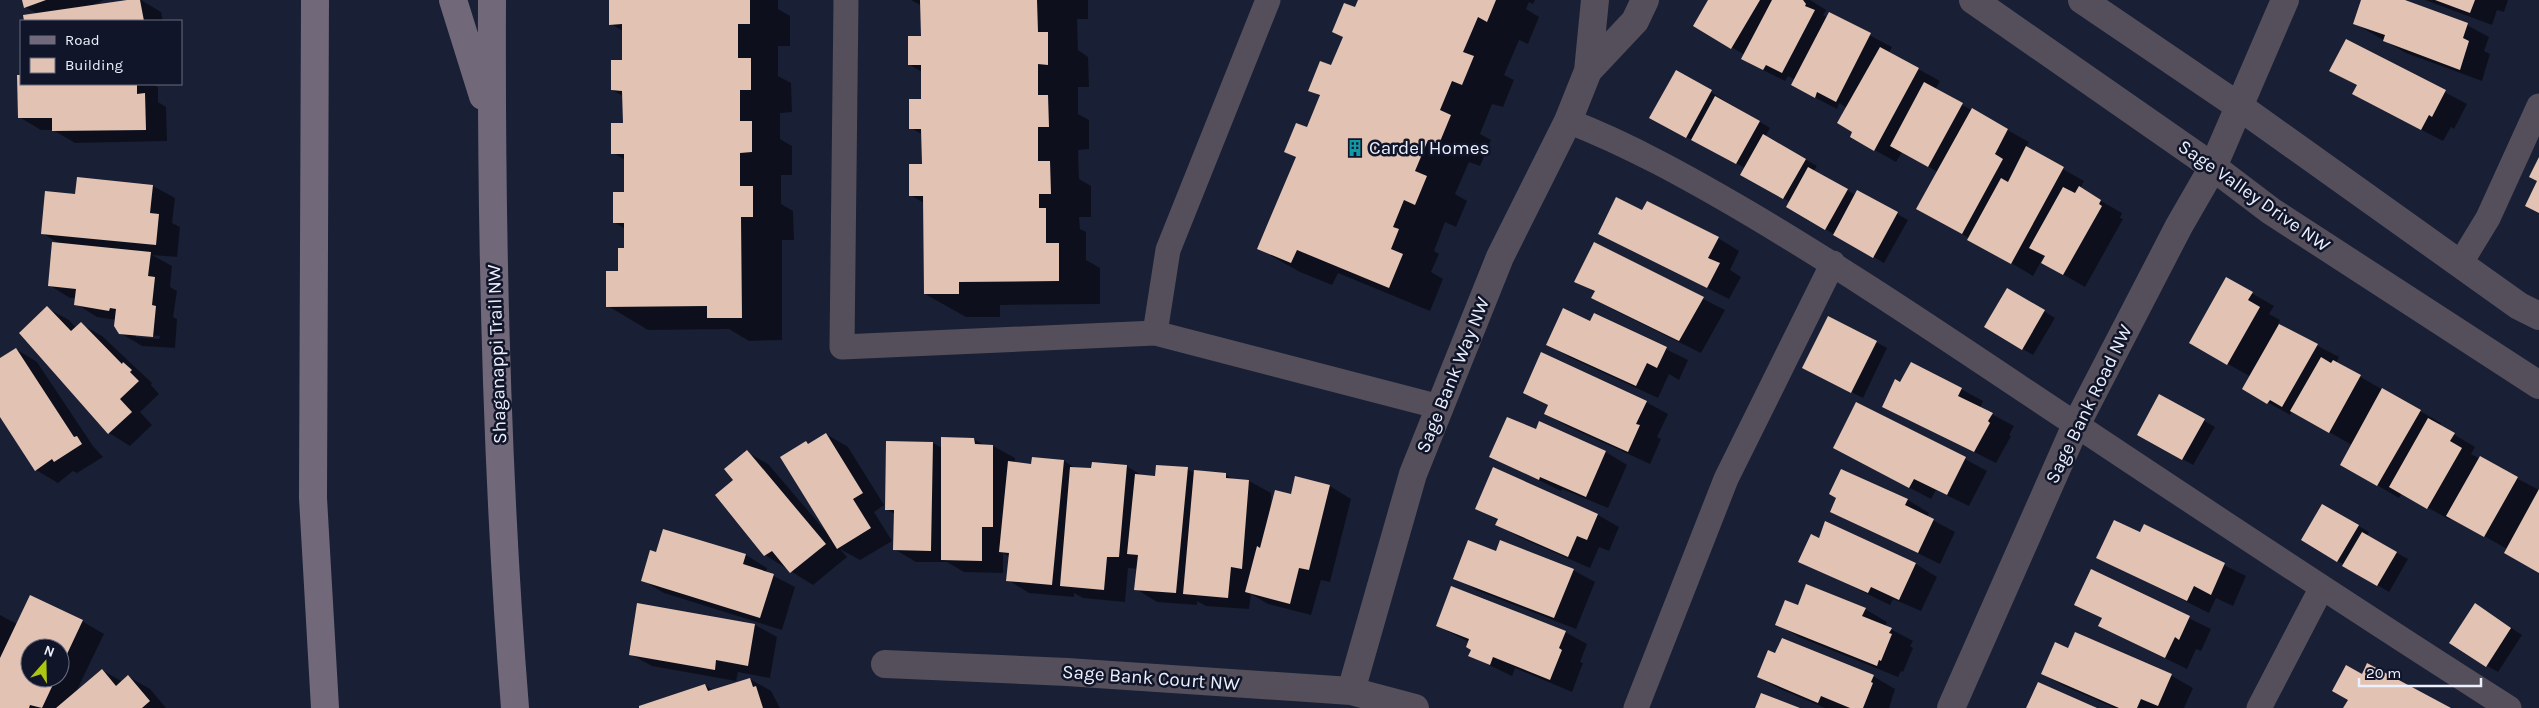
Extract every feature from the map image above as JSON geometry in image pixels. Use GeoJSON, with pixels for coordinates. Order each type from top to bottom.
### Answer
{"type":"FeatureCollection","features":[{"type":"Feature","properties":{"kind":"main road"},"geometry":{"type":"LineString","coordinates":[[315,0],[313,498],[325,708]]}},
{"type":"Feature","properties":{"kind":"main road"},"geometry":{"type":"LineString","coordinates":[[453,0],[491,121]]}},
{"type":"Feature","properties":{"kind":"main road","name":"Shaganappi Trail NW"},"geometry":{"type":"LineString","coordinates":[[492,0],[491,121],[494,288],[504,560],[515,708]]}},
{"type":"Feature","properties":{"kind":"street","name":"Sage Bank Way NW"},"geometry":{"type":"LineString","coordinates":[[1351,690],[1413,474],[1500,257],[1568,121],[1588,71],[1596,0]]}},
{"type":"Feature","properties":{"kind":"street","name":"Sage Bank Way NW"},"geometry":{"type":"LineString","coordinates":[[1588,71],[1635,21],[1645,0]]}},
{"type":"Feature","properties":{"kind":"street","name":"Sage Valley Drive NW"},"geometry":{"type":"LineString","coordinates":[[1973,0],[2213,167],[2270,210],[2539,385]]}},
{"type":"Feature","properties":{"kind":"street"},"geometry":{"type":"LineString","coordinates":[[2082,0],[2240,107],[2519,306],[2539,316]]}},
{"type":"Feature","properties":{"kind":"street","name":"Sage Bank Road NW"},"geometry":{"type":"LineString","coordinates":[[1951,708],[2076,425],[2179,226],[2213,167],[2285,0]]}},
{"type":"Feature","properties":{"kind":"street","name":"Sage Bank Court NW"},"geometry":{"type":"LineString","coordinates":[[886,664],[1067,672],[1351,690],[1415,708]]}},
{"type":"Feature","properties":{"kind":"lane"},"geometry":{"type":"LineString","coordinates":[[846,0],[842,347],[1155,334],[1440,407]]}},
{"type":"Feature","properties":{"kind":"lane"},"geometry":{"type":"LineString","coordinates":[[1155,334],[1168,250],[1268,0]]}},
{"type":"Feature","properties":{"kind":"lane"},"geometry":{"type":"LineString","coordinates":[[2460,264],[2488,218],[2539,106]]}},
{"type":"Feature","properties":{"kind":"lane"},"geometry":{"type":"LineString","coordinates":[[1568,121],[1606,136],[1707,189],[1834,263],[2244,535],[2321,589],[2509,708]]}},
{"type":"Feature","properties":{"kind":"lane"},"geometry":{"type":"LineString","coordinates":[[1636,708],[1726,480],[1834,263]]}},
{"type":"Feature","properties":{"kind":"lane"},"geometry":{"type":"LineString","coordinates":[[2259,708],[2321,589]]}},
{"type":"Feature","properties":{"kind":"building"},"geometry":{"type":"Polygon","coordinates":[[[22,0],[46,0],[24,8],[22,0]]]}},
{"type":"Feature","properties":{"kind":"building"},"geometry":{"type":"Polygon","coordinates":[[[127,0],[140,0],[144,20],[24,20],[23,15],[127,0]]]}},
{"type":"Feature","properties":{"kind":"building"},"geometry":{"type":"Polygon","coordinates":[[[609,0],[750,0],[750,24],[738,24],[738,58],[751,58],[751,90],[740,90],[740,121],[752,121],[752,152],[740,153],[740,186],[753,186],[753,217],[741,217],[742,318],[707,318],[707,306],[606,307],[606,271],[618,271],[618,248],[624,248],[624,223],[613,223],[613,192],[624,192],[624,154],[611,154],[611,123],[623,123],[622,91],[611,90],[611,60],[622,60],[622,24],[609,25],[609,0]]]}},
{"type":"Feature","properties":{"kind":"building"},"geometry":{"type":"Polygon","coordinates":[[[920,0],[1037,0],[1038,32],[1048,32],[1048,65],[1038,64],[1038,95],[1048,95],[1049,127],[1038,127],[1038,161],[1050,161],[1051,194],[1039,194],[1039,208],[1046,208],[1046,243],[1059,243],[1059,281],[959,282],[959,294],[924,294],[923,196],[909,196],[909,164],[922,164],[921,129],[909,129],[909,99],[921,99],[921,65],[908,65],[908,36],[921,36],[920,0]]]}},
{"type":"Feature","properties":{"kind":"building","name":"Cardel Homes"},"geometry":{"type":"Polygon","coordinates":[[[1358,0],[1496,0],[1487,22],[1478,17],[1463,52],[1474,56],[1462,85],[1452,81],[1440,110],[1451,115],[1439,144],[1428,140],[1415,171],[1427,176],[1415,205],[1404,200],[1393,227],[1399,229],[1391,249],[1403,254],[1389,288],[1297,250],[1291,263],[1257,249],[1296,157],[1284,152],[1296,123],[1307,127],[1320,95],[1308,91],[1320,61],[1331,65],[1343,37],[1332,32],[1344,3],[1355,7],[1358,0]]]}},
{"type":"Feature","properties":{"kind":"building"},"geometry":{"type":"Polygon","coordinates":[[[1708,0],[1760,0],[1731,49],[1693,26],[1708,0]]]}},
{"type":"Feature","properties":{"kind":"building"},"geometry":{"type":"Polygon","coordinates":[[[1772,0],[1803,0],[1806,4],[1805,6],[1815,10],[1782,73],[1766,65],[1763,70],[1741,59],[1772,0]]]}},
{"type":"Feature","properties":{"kind":"building"},"geometry":{"type":"Polygon","coordinates":[[[2361,0],[2405,0],[2468,23],[2463,38],[2469,41],[2460,70],[2383,41],[2385,35],[2353,24],[2361,0]]]}},
{"type":"Feature","properties":{"kind":"building"},"geometry":{"type":"Polygon","coordinates":[[[2435,0],[2475,0],[2470,13],[2435,0]]]}},
{"type":"Feature","properties":{"kind":"building"},"geometry":{"type":"Polygon","coordinates":[[[1829,12],[1871,33],[1836,102],[1817,92],[1815,98],[1791,85],[1829,12]]]}},
{"type":"Feature","properties":{"kind":"building"},"geometry":{"type":"Polygon","coordinates":[[[2346,39],[2446,90],[2432,117],[2429,115],[2421,130],[2352,94],[2357,85],[2329,71],[2346,39]]]}},
{"type":"Feature","properties":{"kind":"building"},"geometry":{"type":"Polygon","coordinates":[[[1880,47],[1919,68],[1874,151],[1850,137],[1852,132],[1837,123],[1880,47]]]}},
{"type":"Feature","properties":{"kind":"building"},"geometry":{"type":"Polygon","coordinates":[[[1676,70],[1712,90],[1686,138],[1649,118],[1676,70]]]}},
{"type":"Feature","properties":{"kind":"building"},"geometry":{"type":"Polygon","coordinates":[[[17,75],[20,75],[20,85],[137,85],[137,94],[145,93],[146,130],[52,131],[52,118],[18,118],[17,75]]]}},
{"type":"Feature","properties":{"kind":"building"},"geometry":{"type":"Polygon","coordinates":[[[1924,82],[1963,103],[1928,167],[1890,146],[1924,82]]]}},
{"type":"Feature","properties":{"kind":"building"},"geometry":{"type":"Polygon","coordinates":[[[1715,96],[1760,121],[1736,164],[1691,140],[1715,96]]]}},
{"type":"Feature","properties":{"kind":"building"},"geometry":{"type":"Polygon","coordinates":[[[1972,108],[2008,129],[1995,154],[2003,159],[1962,234],[1916,209],[1972,108]]]}},
{"type":"Feature","properties":{"kind":"building"},"geometry":{"type":"Polygon","coordinates":[[[1763,134],[1806,159],[1783,199],[1740,175],[1763,134]]]}},
{"type":"Feature","properties":{"kind":"building"},"geometry":{"type":"Polygon","coordinates":[[[2026,146],[2064,167],[2011,264],[1967,240],[2001,178],[2008,182],[2026,146]]]}},
{"type":"Feature","properties":{"kind":"building"},"geometry":{"type":"Polygon","coordinates":[[[2539,157],[2539,213],[2525,206],[2537,181],[2529,177],[2539,157]]]}},
{"type":"Feature","properties":{"kind":"building"},"geometry":{"type":"Polygon","coordinates":[[[1808,167],[1848,189],[1825,230],[1786,207],[1808,167]]]}},
{"type":"Feature","properties":{"kind":"building"},"geometry":{"type":"Polygon","coordinates":[[[77,177],[153,185],[150,213],[159,214],[156,245],[41,234],[45,191],[75,194],[77,177]]]}},
{"type":"Feature","properties":{"kind":"building"},"geometry":{"type":"Polygon","coordinates":[[[2079,186],[2101,200],[2099,204],[2102,206],[2063,275],[2041,263],[2045,256],[2029,248],[2063,187],[2075,193],[2079,186]]]}},
{"type":"Feature","properties":{"kind":"building"},"geometry":{"type":"Polygon","coordinates":[[[1857,190],[1898,212],[1873,258],[1833,235],[1857,190]]]}},
{"type":"Feature","properties":{"kind":"building"},"geometry":{"type":"Polygon","coordinates":[[[1616,197],[1642,210],[1647,201],[1719,237],[1708,258],[1720,263],[1707,288],[1598,234],[1616,197]]]}},
{"type":"Feature","properties":{"kind":"building"},"geometry":{"type":"Polygon","coordinates":[[[52,242],[151,252],[148,276],[155,277],[152,305],[156,306],[153,337],[119,334],[114,326],[116,309],[110,308],[109,311],[74,305],[76,289],[48,286],[52,242]]]}},
{"type":"Feature","properties":{"kind":"building"},"geometry":{"type":"Polygon","coordinates":[[[1594,242],[1704,297],[1679,341],[1591,298],[1595,291],[1574,282],[1594,242]]]}},
{"type":"Feature","properties":{"kind":"building"},"geometry":{"type":"Polygon","coordinates":[[[2226,277],[2253,292],[2248,300],[2260,307],[2227,365],[2189,343],[2226,277]]]}},
{"type":"Feature","properties":{"kind":"building"},"geometry":{"type":"Polygon","coordinates":[[[2007,288],[2045,310],[2022,350],[1984,327],[2007,288]]]}},
{"type":"Feature","properties":{"kind":"building"},"geometry":{"type":"Polygon","coordinates":[[[47,306],[71,331],[81,322],[122,364],[123,362],[132,370],[130,372],[139,381],[120,399],[132,412],[108,434],[19,333],[47,306]]]}},
{"type":"Feature","properties":{"kind":"building"},"geometry":{"type":"Polygon","coordinates":[[[1563,308],[1590,321],[1594,313],[1667,347],[1657,368],[1647,363],[1636,386],[1546,345],[1563,308]]]}},
{"type":"Feature","properties":{"kind":"building"},"geometry":{"type":"Polygon","coordinates":[[[1828,316],[1877,341],[1851,393],[1802,368],[1828,316]]]}},
{"type":"Feature","properties":{"kind":"building"},"geometry":{"type":"Polygon","coordinates":[[[2279,324],[2318,344],[2282,407],[2270,400],[2267,404],[2242,389],[2279,324]]]}},
{"type":"Feature","properties":{"kind":"building"},"geometry":{"type":"Polygon","coordinates":[[[16,348],[74,437],[77,436],[82,444],[54,462],[52,459],[35,471],[0,417],[0,358],[16,348]]]}},
{"type":"Feature","properties":{"kind":"building"},"geometry":{"type":"Polygon","coordinates":[[[1541,352],[1647,401],[1636,424],[1640,425],[1628,452],[1544,414],[1548,405],[1523,393],[1541,352]]]}},
{"type":"Feature","properties":{"kind":"building"},"geometry":{"type":"Polygon","coordinates":[[[2321,357],[2331,363],[2333,360],[2361,375],[2329,433],[2290,411],[2321,357]]]}},
{"type":"Feature","properties":{"kind":"building"},"geometry":{"type":"Polygon","coordinates":[[[1911,362],[1962,388],[1958,396],[1993,413],[1988,421],[1990,423],[1974,452],[1882,407],[1895,379],[1900,382],[1911,362]]]}},
{"type":"Feature","properties":{"kind":"building"},"geometry":{"type":"Polygon","coordinates":[[[2382,388],[2421,410],[2377,486],[2340,465],[2382,388]]]}},
{"type":"Feature","properties":{"kind":"building"},"geometry":{"type":"Polygon","coordinates":[[[2159,394],[2205,419],[2182,460],[2137,435],[2159,394]]]}},
{"type":"Feature","properties":{"kind":"building"},"geometry":{"type":"Polygon","coordinates":[[[1856,402],[1966,457],[1947,495],[1914,479],[1909,488],[1833,448],[1856,402]]]}},
{"type":"Feature","properties":{"kind":"building"},"geometry":{"type":"Polygon","coordinates":[[[1507,417],[1536,429],[1539,421],[1606,451],[1586,497],[1540,477],[1539,480],[1489,457],[1507,417]]]}},
{"type":"Feature","properties":{"kind":"building"},"geometry":{"type":"Polygon","coordinates":[[[2428,418],[2455,433],[2450,441],[2462,448],[2427,509],[2389,487],[2428,418]]]}},
{"type":"Feature","properties":{"kind":"building"},"geometry":{"type":"Polygon","coordinates":[[[826,433],[863,493],[853,499],[871,528],[837,549],[780,457],[806,441],[808,444],[826,433]]]}},
{"type":"Feature","properties":{"kind":"building"},"geometry":{"type":"Polygon","coordinates":[[[941,437],[974,438],[975,444],[993,445],[993,527],[982,527],[982,561],[941,560],[941,437]]]}},
{"type":"Feature","properties":{"kind":"building"},"geometry":{"type":"Polygon","coordinates":[[[886,441],[933,442],[931,551],[893,550],[894,510],[885,510],[886,441]]]}},
{"type":"Feature","properties":{"kind":"building"},"geometry":{"type":"Polygon","coordinates":[[[747,450],[826,544],[790,573],[772,551],[764,556],[715,495],[733,480],[724,469],[747,450]]]}},
{"type":"Feature","properties":{"kind":"building"},"geometry":{"type":"Polygon","coordinates":[[[2480,456],[2518,477],[2484,537],[2446,516],[2480,456]]]}},
{"type":"Feature","properties":{"kind":"building"},"geometry":{"type":"Polygon","coordinates":[[[1032,457],[1064,460],[1052,585],[1006,581],[1009,553],[999,552],[1008,461],[1031,464],[1032,457]]]}},
{"type":"Feature","properties":{"kind":"building"},"geometry":{"type":"Polygon","coordinates":[[[1092,462],[1127,465],[1119,557],[1107,557],[1104,590],[1060,586],[1070,467],[1091,468],[1092,462]]]}},
{"type":"Feature","properties":{"kind":"building"},"geometry":{"type":"Polygon","coordinates":[[[1156,465],[1188,467],[1176,593],[1134,590],[1138,555],[1127,554],[1135,474],[1155,476],[1156,465]]]}},
{"type":"Feature","properties":{"kind":"building"},"geometry":{"type":"Polygon","coordinates":[[[1493,467],[1598,514],[1587,540],[1577,536],[1568,557],[1495,525],[1498,519],[1475,509],[1493,467]]]}},
{"type":"Feature","properties":{"kind":"building"},"geometry":{"type":"Polygon","coordinates":[[[1841,469],[1908,499],[1905,505],[1934,519],[1918,553],[1830,512],[1836,498],[1829,494],[1841,469]]]}},
{"type":"Feature","properties":{"kind":"building"},"geometry":{"type":"Polygon","coordinates":[[[1194,470],[1226,473],[1226,478],[1249,480],[1242,569],[1231,567],[1228,598],[1183,594],[1194,470]]]}},
{"type":"Feature","properties":{"kind":"building"},"geometry":{"type":"Polygon","coordinates":[[[1295,476],[1330,485],[1309,570],[1299,568],[1290,604],[1245,592],[1257,546],[1260,548],[1275,490],[1291,494],[1295,476]]]}},
{"type":"Feature","properties":{"kind":"building"},"geometry":{"type":"Polygon","coordinates":[[[2539,489],[2539,573],[2504,553],[2539,489]]]}},
{"type":"Feature","properties":{"kind":"building"},"geometry":{"type":"Polygon","coordinates":[[[2322,504],[2359,525],[2337,562],[2301,540],[2322,504]]]}},
{"type":"Feature","properties":{"kind":"building"},"geometry":{"type":"Polygon","coordinates":[[[2114,520],[2140,532],[2144,524],[2225,563],[2211,595],[2194,586],[2187,601],[2096,558],[2114,520]]]}},
{"type":"Feature","properties":{"kind":"building"},"geometry":{"type":"Polygon","coordinates":[[[1825,521],[1916,563],[1899,600],[1871,587],[1868,593],[1798,562],[1811,534],[1819,538],[1825,521]]]}},
{"type":"Feature","properties":{"kind":"building"},"geometry":{"type":"Polygon","coordinates":[[[663,529],[746,554],[743,564],[774,574],[760,618],[641,581],[650,550],[656,552],[663,529]]]}},
{"type":"Feature","properties":{"kind":"building"},"geometry":{"type":"Polygon","coordinates":[[[2362,532],[2397,552],[2377,586],[2342,566],[2362,532]]]}},
{"type":"Feature","properties":{"kind":"building"},"geometry":{"type":"Polygon","coordinates":[[[1468,540],[1496,551],[1500,540],[1574,569],[1554,618],[1453,579],[1468,540]]]}},
{"type":"Feature","properties":{"kind":"building"},"geometry":{"type":"Polygon","coordinates":[[[2091,569],[2190,616],[2179,640],[2175,637],[2165,658],[2098,626],[2102,618],[2074,605],[2091,569]]]}},
{"type":"Feature","properties":{"kind":"building"},"geometry":{"type":"Polygon","coordinates":[[[1806,584],[1866,608],[1862,616],[1892,628],[1889,633],[1892,634],[1877,666],[1775,625],[1785,600],[1798,605],[1806,584]]]}},
{"type":"Feature","properties":{"kind":"building"},"geometry":{"type":"Polygon","coordinates":[[[1451,586],[1566,631],[1559,648],[1562,650],[1550,680],[1493,657],[1490,665],[1468,656],[1471,650],[1466,647],[1469,639],[1436,626],[1451,586]]]}},
{"type":"Feature","properties":{"kind":"building"},"geometry":{"type":"Polygon","coordinates":[[[30,595],[83,620],[70,648],[70,638],[20,638],[20,688],[51,688],[42,708],[30,705],[29,708],[0,708],[0,658],[30,595]]]}},
{"type":"Feature","properties":{"kind":"building"},"geometry":{"type":"Polygon","coordinates":[[[637,603],[755,624],[748,666],[716,660],[715,670],[629,655],[637,603]]]}},
{"type":"Feature","properties":{"kind":"building"},"geometry":{"type":"Polygon","coordinates":[[[2475,603],[2511,628],[2486,667],[2449,643],[2475,603]]]}},
{"type":"Feature","properties":{"kind":"building"},"geometry":{"type":"Polygon","coordinates":[[[2075,632],[2172,674],[2158,706],[2141,699],[2137,708],[2119,708],[2041,674],[2055,642],[2068,648],[2075,632]]]}},
{"type":"Feature","properties":{"kind":"building"},"geometry":{"type":"Polygon","coordinates":[[[1782,638],[1874,675],[1871,682],[1873,683],[1863,708],[1850,708],[1821,696],[1818,703],[1757,677],[1768,650],[1775,653],[1782,638]]]}},
{"type":"Feature","properties":{"kind":"building"},"geometry":{"type":"Polygon","coordinates":[[[2367,663],[2451,708],[2343,708],[2348,700],[2332,691],[2346,665],[2362,674],[2367,663]]]}},
{"type":"Feature","properties":{"kind":"building"},"geometry":{"type":"Polygon","coordinates":[[[102,669],[116,686],[128,675],[150,701],[142,708],[56,708],[102,669]]]}},
{"type":"Feature","properties":{"kind":"building"},"geometry":{"type":"Polygon","coordinates":[[[750,678],[753,687],[756,686],[763,708],[639,708],[639,706],[705,684],[708,691],[750,678]]]}},
{"type":"Feature","properties":{"kind":"building"},"geometry":{"type":"Polygon","coordinates":[[[2038,682],[2097,708],[2026,708],[2038,682]]]}},
{"type":"Feature","properties":{"kind":"building"},"geometry":{"type":"Polygon","coordinates":[[[1761,693],[1800,708],[1755,708],[1761,693]]]}},
{"type":"Feature","properties":{"kind":"place","name":"Cardel Homes"},"geometry":{"type":"Point","coordinates":[1355,148]}}]}
